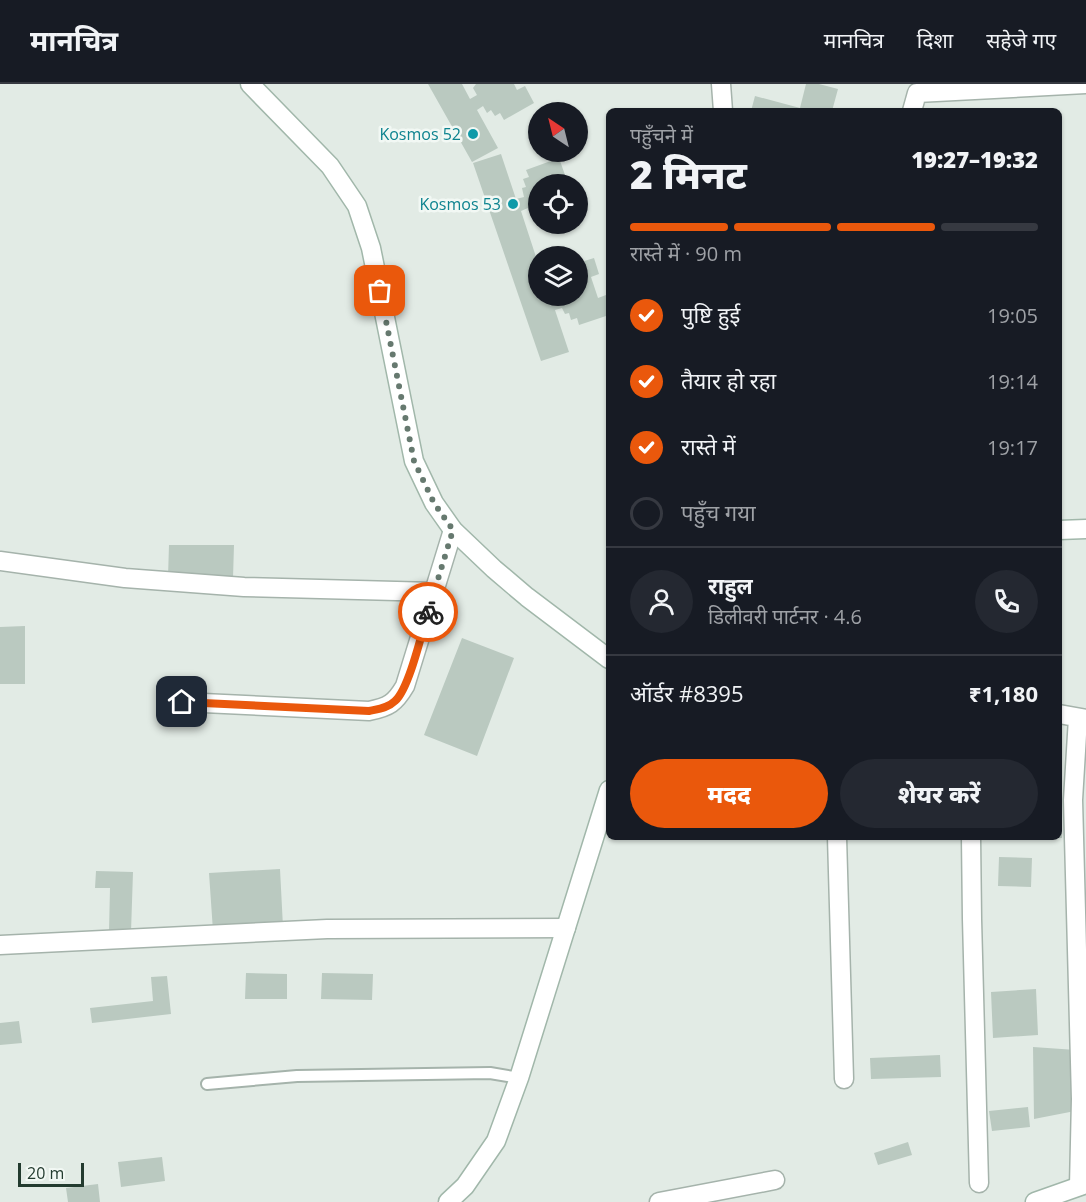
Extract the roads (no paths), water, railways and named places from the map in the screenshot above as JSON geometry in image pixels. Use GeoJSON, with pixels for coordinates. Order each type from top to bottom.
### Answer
{"type":"FeatureCollection","features":[{"type":"Feature","properties":{"kind":"street"},"geometry":{"type":"LineString","coordinates":[[250,84],[330,166],[357,206],[371,248],[414,461],[434,503],[453,530],[527,597],[606,657]]}},
{"type":"Feature","properties":{"kind":"street"},"geometry":{"type":"LineString","coordinates":[[721,84],[723,108]]}},
{"type":"Feature","properties":{"kind":"street"},"geometry":{"type":"LineString","coordinates":[[913,108],[917,93],[1086,84]]}},
{"type":"Feature","properties":{"kind":"street"},"geometry":{"type":"LineString","coordinates":[[1062,530],[1086,529]]}},
{"type":"Feature","properties":{"kind":"street"},"geometry":{"type":"LineString","coordinates":[[182,702],[369,711],[384,708],[396,700],[405,686],[453,530]]}},
{"type":"Feature","properties":{"kind":"street"},"geometry":{"type":"LineString","coordinates":[[0,561],[124,578],[244,587],[434,592]]}},
{"type":"Feature","properties":{"kind":"street"},"geometry":{"type":"LineString","coordinates":[[1035,1202],[1082,1185],[1073,800],[1082,718],[1062,715]]}},
{"type":"Feature","properties":{"kind":"street"},"geometry":{"type":"LineString","coordinates":[[448,1202],[465,1186],[496,1140],[519,1078],[606,799]]}},
{"type":"Feature","properties":{"kind":"street"},"geometry":{"type":"LineString","coordinates":[[837,840],[844,1079]]}},
{"type":"Feature","properties":{"kind":"street"},"geometry":{"type":"LineString","coordinates":[[971,840],[979,1183]]}},
{"type":"Feature","properties":{"kind":"street"},"geometry":{"type":"LineString","coordinates":[[0,945],[327,928],[566,928]]}},
{"type":"Feature","properties":{"kind":"street"},"geometry":{"type":"LineString","coordinates":[[659,1202],[775,1180]]}},
{"type":"Feature","properties":{"kind":"lane"},"geometry":{"type":"LineString","coordinates":[[207,1084],[309,1076],[490,1073],[519,1078]]}},
{"type":"Feature","properties":{"kind":"place","name":"Kosmos 52"},"geometry":{"type":"Point","coordinates":[473,134]}},
{"type":"Feature","properties":{"kind":"place","name":"Kosmos 53"},"geometry":{"type":"Point","coordinates":[513,204]}}]}
